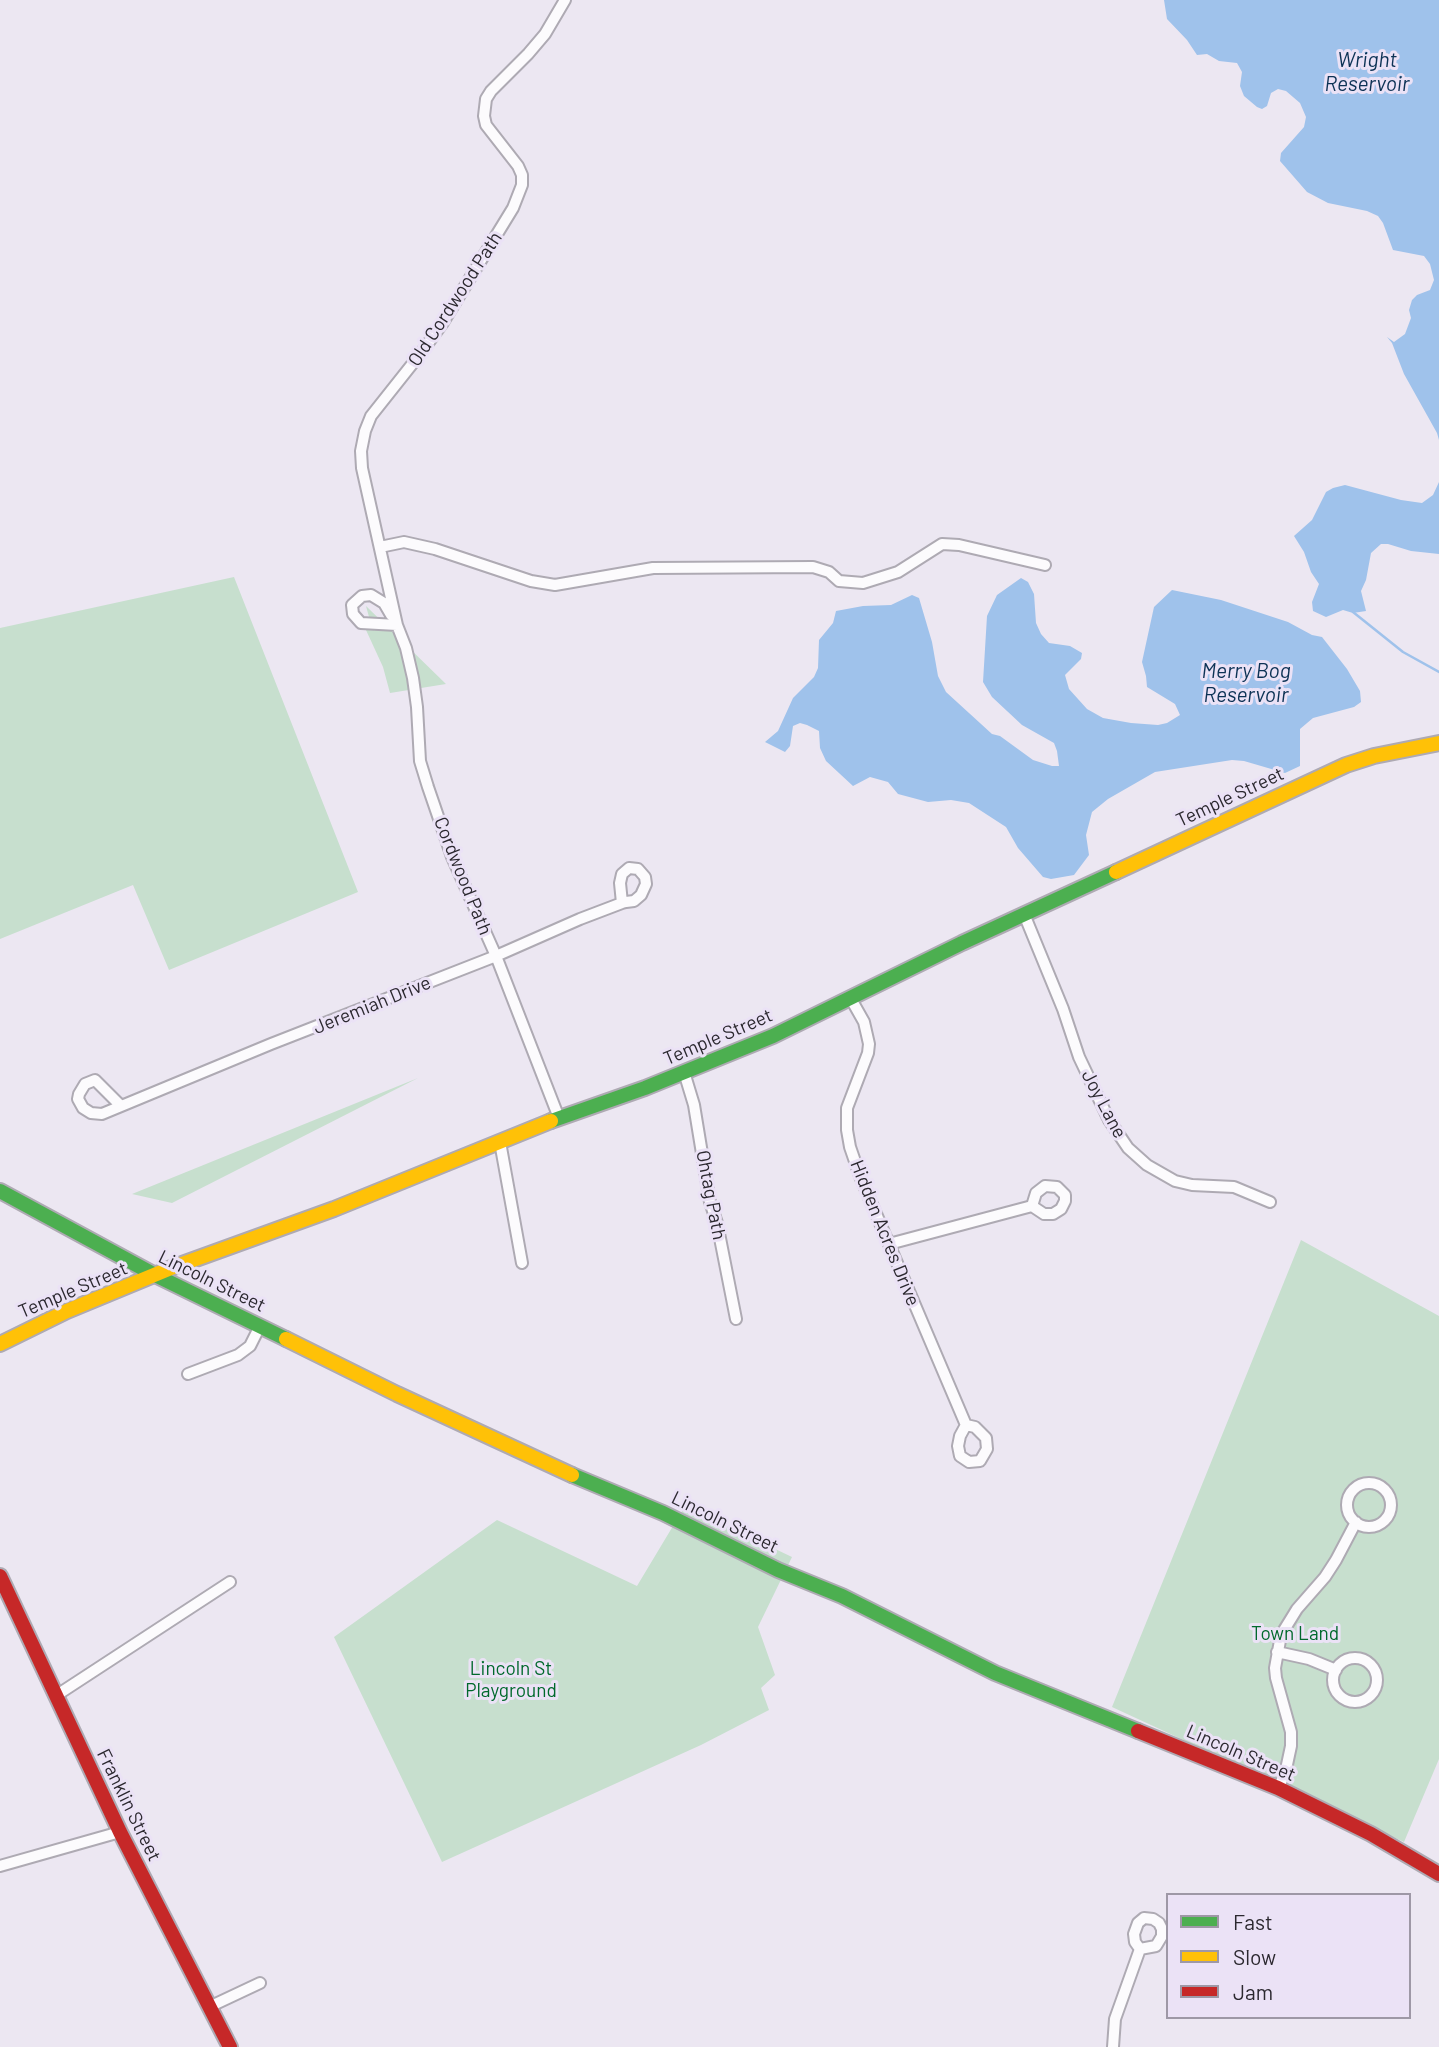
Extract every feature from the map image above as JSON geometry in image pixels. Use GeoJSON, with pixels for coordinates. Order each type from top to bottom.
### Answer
{"type":"FeatureCollection","features":[{"type":"Feature","properties":{"kind":"main road","name":"Temple Street"},"geometry":{"type":"LineString","coordinates":[[0,1344],[67,1311],[155,1275],[334,1209],[558,1118],[645,1088],[773,1036],[1024,914],[1346,765],[1374,756],[1439,743]]}},
{"type":"Feature","properties":{"kind":"main road","name":"Lincoln Street"},"geometry":{"type":"LineString","coordinates":[[0,1191],[155,1275],[527,1455],[663,1513],[778,1570],[842,1596],[995,1674],[1278,1788],[1360,1828],[1439,1874]]}},
{"type":"Feature","properties":{"kind":"main road","name":"Franklin Street"},"geometry":{"type":"LineString","coordinates":[[0,1576],[120,1832],[230,2047]]}},
{"type":"Feature","properties":{"kind":"street","name":"Old Cordwood Path"},"geometry":{"type":"LineString","coordinates":[[397,625],[361,459],[365,431],[371,416],[442,324],[500,232],[518,198],[522,175],[486,124],[486,99],[545,34],[565,0]]}},
{"type":"Feature","properties":{"kind":"street"},"geometry":{"type":"LineString","coordinates":[[380,547],[404,542],[435,549],[531,581],[555,585],[653,568],[813,567],[829,572],[839,580],[863,583],[898,572],[942,544],[958,545],[1045,565]]}},
{"type":"Feature","properties":{"kind":"street","name":"Cordwood Path"},"geometry":{"type":"LineString","coordinates":[[397,625],[413,678],[420,761],[428,787],[452,857],[495,956],[558,1118]]}},
{"type":"Feature","properties":{"kind":"street","name":"Jeremiah Drive"},"geometry":{"type":"LineString","coordinates":[[121,1106],[622,903]]}},
{"type":"Feature","properties":{"kind":"street","name":"Joy Lane"},"geometry":{"type":"LineString","coordinates":[[1024,914],[1063,1009],[1079,1057],[1109,1121],[1128,1148],[1147,1165],[1175,1181],[1192,1185],[1234,1186],[1270,1202]]}},
{"type":"Feature","properties":{"kind":"street","name":"Hidden Acres Drive"},"geometry":{"type":"LineString","coordinates":[[850,999],[864,1022],[869,1044],[847,1108],[848,1139],[860,1176],[966,1425]]}},
{"type":"Feature","properties":{"kind":"street","name":"Ohtag Path"},"geometry":{"type":"LineString","coordinates":[[684,1072],[694,1105],[710,1202],[717,1223],[736,1319]]}},
{"type":"Feature","properties":{"kind":"street"},"geometry":{"type":"LineString","coordinates":[[500,1142],[522,1263]]}},
{"type":"Feature","properties":{"kind":"street"},"geometry":{"type":"LineString","coordinates":[[889,1244],[1032,1206]]}},
{"type":"Feature","properties":{"kind":"street"},"geometry":{"type":"LineString","coordinates":[[188,1374],[237,1356],[250,1346],[260,1326]]}},
{"type":"Feature","properties":{"kind":"street"},"geometry":{"type":"LineString","coordinates":[[1368,1483],[1382,1487],[1390,1499],[1390,1507],[1384,1520],[1372,1526],[1356,1522],[1347,1508],[1354,1488],[1368,1483]]}},
{"type":"Feature","properties":{"kind":"street"},"geometry":{"type":"LineString","coordinates":[[1278,1788],[1289,1760],[1291,1732],[1276,1678],[1275,1668],[1281,1635],[1288,1622],[1325,1577],[1356,1522]]}},
{"type":"Feature","properties":{"kind":"street"},"geometry":{"type":"LineString","coordinates":[[57,1695],[230,1582]]}},
{"type":"Feature","properties":{"kind":"street"},"geometry":{"type":"LineString","coordinates":[[1277,1652],[1309,1659],[1336,1670]]}},
{"type":"Feature","properties":{"kind":"street"},"geometry":{"type":"LineString","coordinates":[[1347,1660],[1362,1660],[1374,1668],[1377,1675],[1375,1690],[1366,1700],[1346,1700],[1334,1684],[1336,1670],[1347,1660]]}},
{"type":"Feature","properties":{"kind":"street"},"geometry":{"type":"LineString","coordinates":[[0,1866],[120,1832]]}},
{"type":"Feature","properties":{"kind":"street"},"geometry":{"type":"LineString","coordinates":[[1113,2047],[1115,2019],[1140,1949]]}},
{"type":"Feature","properties":{"kind":"street"},"geometry":{"type":"LineString","coordinates":[[209,2007],[260,1983]]}},
{"type":"Feature","properties":{"kind":"green space"},"geometry":{"type":"Polygon","coordinates":[[[234,577],[358,892],[169,970],[133,885],[0,939],[0,628],[234,577]]]}},
{"type":"Feature","properties":{"kind":"green space"},"geometry":{"type":"Polygon","coordinates":[[[366,606],[446,684],[390,693],[383,667],[366,630],[369,617],[366,606]]]}},
{"type":"Feature","properties":{"kind":"green space"},"geometry":{"type":"Polygon","coordinates":[[[418,1078],[172,1203],[132,1194],[418,1078]]]}},
{"type":"Feature","properties":{"kind":"green space","name":"Town Land"},"geometry":{"type":"Polygon","coordinates":[[[1301,1240],[1439,1316],[1439,1759],[1404,1842],[1112,1707],[1301,1240]]]}},
{"type":"Feature","properties":{"kind":"green space","name":"Lincoln St Playground"},"geometry":{"type":"Polygon","coordinates":[[[685,1506],[792,1557],[758,1627],[775,1675],[761,1688],[769,1710],[701,1745],[442,1862],[334,1637],[497,1520],[637,1586],[685,1506]]]}},
{"type":"Feature","properties":{"kind":"water","name":"Wright Reservoir"},"geometry":{"type":"Polygon","coordinates":[[[1164,0],[1439,0],[1439,440],[1387,337],[1394,342],[1405,334],[1411,318],[1409,310],[1412,300],[1430,290],[1434,280],[1430,264],[1424,256],[1393,250],[1378,216],[1328,203],[1307,192],[1280,161],[1281,153],[1304,127],[1306,117],[1300,103],[1286,91],[1278,89],[1271,93],[1267,106],[1262,109],[1257,107],[1244,96],[1240,86],[1242,72],[1237,63],[1219,61],[1207,54],[1197,55],[1167,19],[1164,0]]]}},
{"type":"Feature","properties":{"kind":"water"},"geometry":{"type":"Polygon","coordinates":[[[1439,482],[1439,554],[1381,544],[1371,553],[1361,591],[1366,611],[1353,613],[1343,610],[1326,617],[1313,611],[1312,602],[1319,584],[1294,536],[1312,520],[1326,492],[1345,485],[1422,503],[1433,495],[1439,482]]]}},
{"type":"Feature","properties":{"kind":"water","name":"Merry Bog Reservoir"},"geometry":{"type":"Polygon","coordinates":[[[1021,578],[1028,582],[1034,594],[1036,623],[1041,634],[1049,643],[1070,646],[1082,653],[1081,659],[1065,675],[1069,689],[1087,709],[1103,718],[1158,725],[1180,715],[1175,704],[1147,687],[1142,662],[1154,607],[1172,590],[1221,600],[1288,622],[1312,635],[1322,637],[1347,669],[1360,691],[1361,702],[1354,707],[1313,718],[1300,729],[1300,766],[1285,773],[1232,760],[1155,772],[1108,799],[1092,812],[1086,835],[1089,855],[1074,875],[1051,879],[1043,877],[1018,848],[1006,827],[969,803],[951,800],[928,802],[898,794],[888,782],[870,777],[853,786],[826,761],[820,748],[819,731],[807,725],[800,723],[793,726],[790,746],[785,752],[765,742],[778,731],[793,698],[814,677],[818,668],[819,640],[833,623],[836,611],[891,605],[912,595],[919,598],[932,642],[938,676],[946,692],[992,734],[1000,736],[1033,760],[1059,766],[1054,743],[1022,725],[992,697],[983,682],[987,616],[997,595],[1021,578]]]}},
{"type":"Feature","properties":{"kind":"waterway"},"geometry":{"type":"LineString","coordinates":[[1353,612],[1403,652],[1439,672]]}},
{"type":"Feature","properties":{"kind":"traffic: fast"},"geometry":{"type":"LineString","coordinates":[[551,1121],[645,1088],[773,1036],[962,943],[1116,872]]}},
{"type":"Feature","properties":{"kind":"traffic: fast"},"geometry":{"type":"LineString","coordinates":[[0,1191],[155,1275],[286,1339]]}},
{"type":"Feature","properties":{"kind":"traffic: fast"},"geometry":{"type":"LineString","coordinates":[[572,1475],[663,1513],[778,1570],[842,1596],[995,1673],[1138,1731]]}},
{"type":"Feature","properties":{"kind":"traffic: slow"},"geometry":{"type":"LineString","coordinates":[[1116,872],[1346,765],[1374,756],[1439,743]]}},
{"type":"Feature","properties":{"kind":"traffic: slow"},"geometry":{"type":"LineString","coordinates":[[0,1344],[67,1311],[171,1268],[334,1209],[551,1121]]}},
{"type":"Feature","properties":{"kind":"traffic: slow"},"geometry":{"type":"LineString","coordinates":[[286,1339],[572,1475]]}},
{"type":"Feature","properties":{"kind":"traffic: jam"},"geometry":{"type":"LineString","coordinates":[[0,1576],[120,1832],[230,2047]]}},
{"type":"Feature","properties":{"kind":"traffic: jam"},"geometry":{"type":"LineString","coordinates":[[1138,1731],[1278,1788],[1371,1834],[1439,1874]]}}]}
